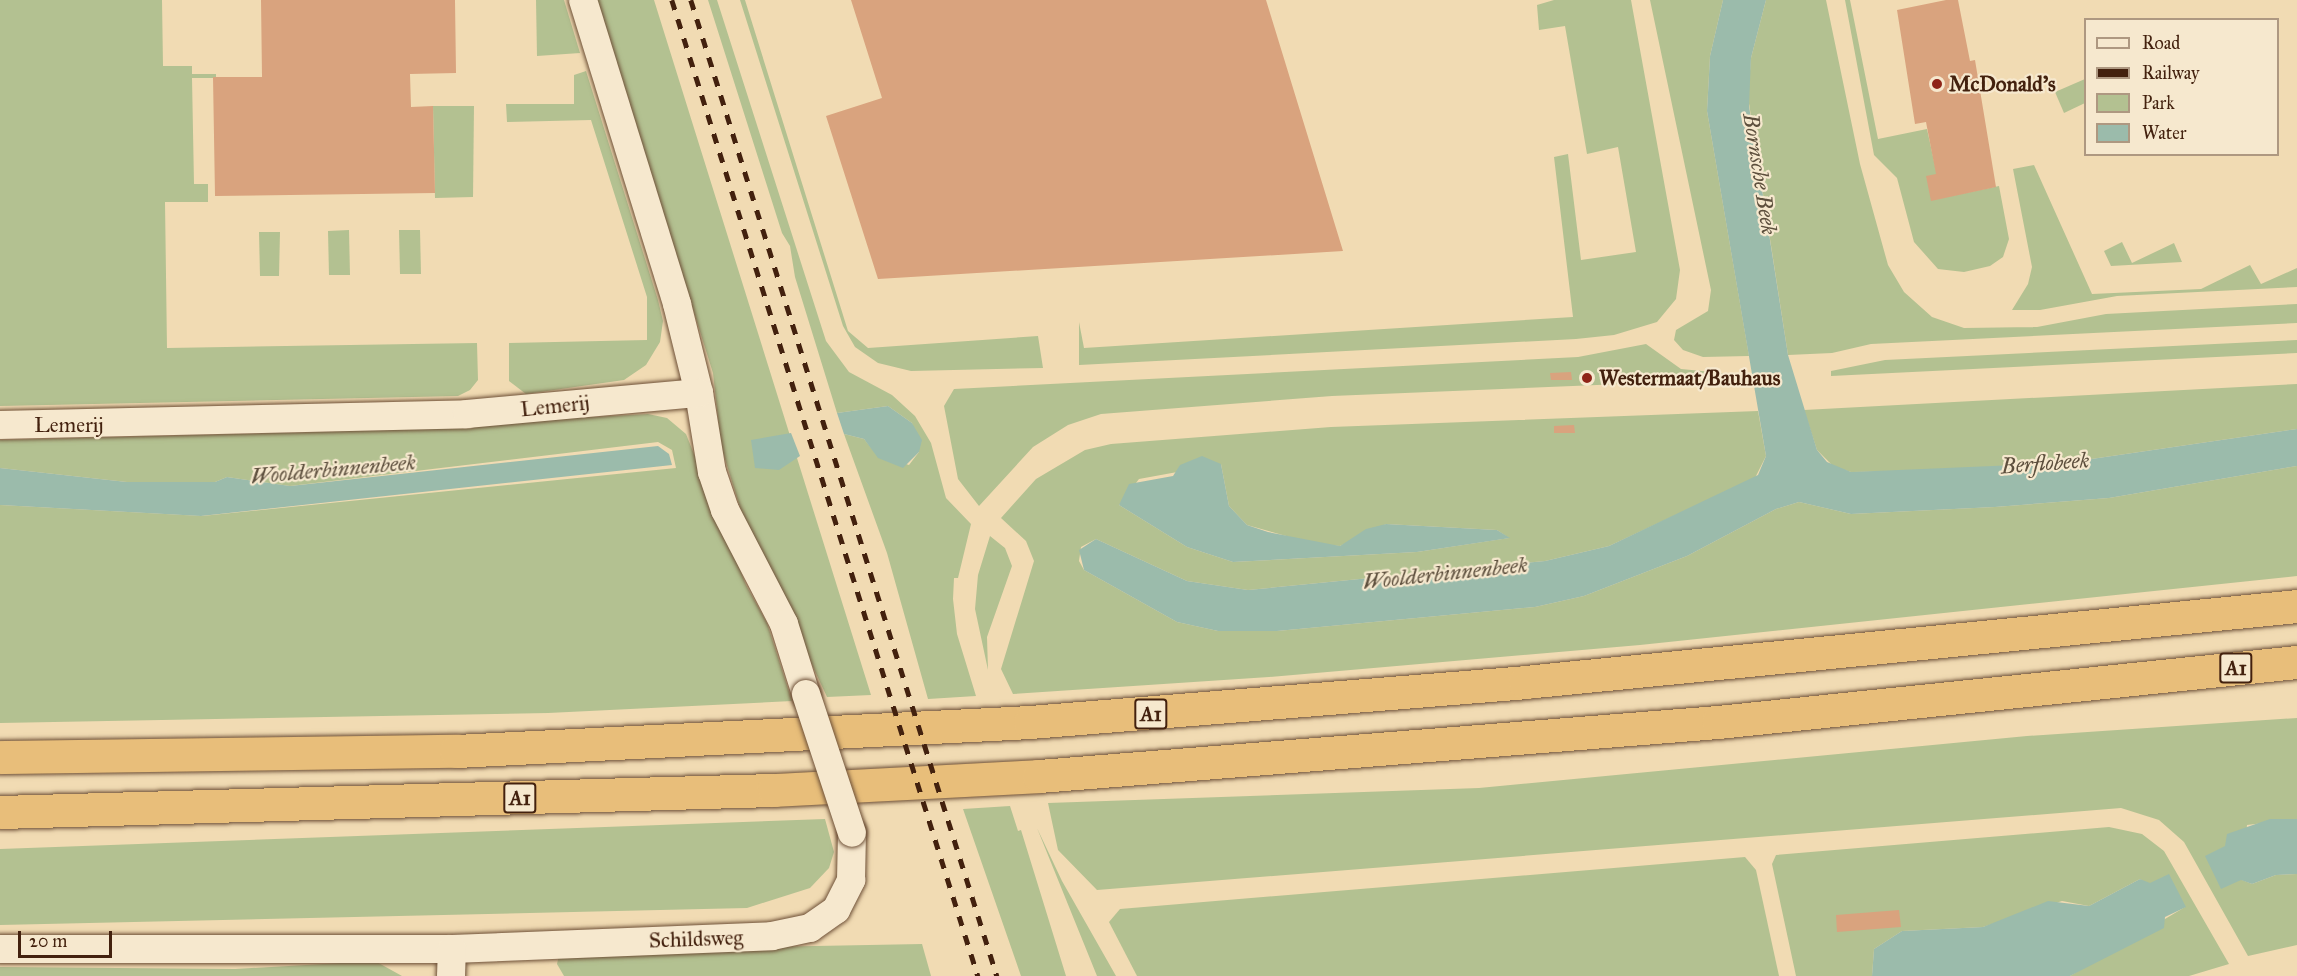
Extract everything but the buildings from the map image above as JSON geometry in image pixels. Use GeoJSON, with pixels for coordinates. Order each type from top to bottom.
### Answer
{"type":"FeatureCollection","features":[{"type":"Feature","properties":{"kind":"highway","name":"A1"},"geometry":{"type":"LineString","coordinates":[[0,757],[456,751],[1042,722],[1537,681],[2297,606]]}},
{"type":"Feature","properties":{"kind":"highway","name":"A1"},"geometry":{"type":"LineString","coordinates":[[0,812],[774,790],[1039,776],[1718,722],[2297,662]]}},
{"type":"Feature","properties":{"kind":"highway","name":"A1"},"geometry":{"type":"LineString","coordinates":[[2175,674],[2297,680]]}},
{"type":"Feature","properties":{"kind":"street"},"geometry":{"type":"LineString","coordinates":[[583,0],[677,304],[699,393]]}},
{"type":"Feature","properties":{"kind":"street","name":"Lemerij"},"geometry":{"type":"LineString","coordinates":[[0,425],[479,413],[699,393]]}},
{"type":"Feature","properties":{"kind":"street","name":"Schildsweg"},"geometry":{"type":"LineString","coordinates":[[0,949],[451,962],[772,936],[810,927],[836,910],[845,897],[851,880],[852,833],[784,624],[722,501],[712,472],[699,393]]}},
{"type":"Feature","properties":{"kind":"green space"},"geometry":{"type":"Polygon","coordinates":[[[0,0],[162,0],[163,66],[192,66],[192,74],[216,74],[216,78],[192,78],[194,184],[208,184],[208,202],[165,202],[167,348],[477,343],[478,380],[470,390],[458,396],[0,406],[0,0]]]}},
{"type":"Feature","properties":{"kind":"green space"},"geometry":{"type":"Polygon","coordinates":[[[536,0],[564,0],[580,53],[537,56],[536,0]]]}},
{"type":"Feature","properties":{"kind":"green space"},"geometry":{"type":"Polygon","coordinates":[[[596,0],[654,0],[871,695],[827,697],[743,517],[721,446],[713,373],[596,0]]]}},
{"type":"Feature","properties":{"kind":"green space"},"geometry":{"type":"Polygon","coordinates":[[[708,0],[717,0],[826,341],[849,372],[892,395],[915,416],[931,443],[946,498],[971,524],[958,578],[954,578],[953,599],[957,634],[976,696],[928,699],[887,553],[844,434],[864,439],[877,455],[909,465],[919,452],[912,423],[888,406],[837,413],[795,277],[790,246],[782,233],[708,0]]]}},
{"type":"Feature","properties":{"kind":"green space"},"geometry":{"type":"Polygon","coordinates":[[[740,0],[745,0],[848,331],[868,348],[1038,336],[1043,368],[911,371],[878,363],[855,347],[843,326],[740,0]]]}},
{"type":"Feature","properties":{"kind":"green space"},"geometry":{"type":"Polygon","coordinates":[[[1554,0],[1631,0],[1680,270],[1676,299],[1657,322],[1614,335],[1576,339],[1079,365],[1079,322],[1084,348],[1573,317],[1554,157],[1568,154],[1581,260],[1636,252],[1618,147],[1587,154],[1565,26],[1539,30],[1537,5],[1554,0]]]}},
{"type":"Feature","properties":{"kind":"green space"},"geometry":{"type":"Polygon","coordinates":[[[1650,0],[1723,0],[1710,56],[1707,111],[1749,356],[1703,357],[1683,350],[1674,340],[1676,330],[1708,311],[1711,290],[1650,0]]]}},
{"type":"Feature","properties":{"kind":"green space"},"geometry":{"type":"Polygon","coordinates":[[[1766,0],[1826,0],[1860,164],[1888,265],[1904,292],[1932,317],[1964,328],[2037,327],[2106,314],[2297,304],[2297,323],[1871,344],[1832,353],[1788,355],[1748,97],[1751,58],[1766,0]]]}},
{"type":"Feature","properties":{"kind":"green space"},"geometry":{"type":"Polygon","coordinates":[[[1845,0],[1850,0],[1878,139],[1927,129],[1937,175],[1932,200],[1999,186],[2009,239],[2003,257],[1990,266],[1964,272],[1938,269],[1914,242],[1897,178],[1874,155],[1845,0]]]}},
{"type":"Feature","properties":{"kind":"green space"},"geometry":{"type":"Polygon","coordinates":[[[586,71],[658,300],[663,321],[660,342],[646,365],[624,380],[526,394],[509,381],[509,343],[647,340],[647,297],[591,120],[507,122],[506,104],[574,104],[574,75],[586,71]]]}},
{"type":"Feature","properties":{"kind":"green space"},"geometry":{"type":"Polygon","coordinates":[[[2084,79],[2084,103],[2064,113],[2055,92],[2084,79]]]}},
{"type":"Feature","properties":{"kind":"green space"},"geometry":{"type":"Polygon","coordinates":[[[433,106],[474,106],[473,197],[435,198],[433,106]]]}},
{"type":"Feature","properties":{"kind":"green space"},"geometry":{"type":"Polygon","coordinates":[[[2034,165],[2092,294],[2201,289],[2250,265],[2261,284],[2297,268],[2297,287],[2117,296],[2040,310],[2012,310],[2028,284],[2032,267],[2013,169],[2034,165]]]}},
{"type":"Feature","properties":{"kind":"green space"},"geometry":{"type":"Polygon","coordinates":[[[349,230],[350,275],[329,275],[328,231],[349,230]]]}},
{"type":"Feature","properties":{"kind":"green space"},"geometry":{"type":"Polygon","coordinates":[[[399,230],[420,230],[421,274],[400,274],[399,230]]]}},
{"type":"Feature","properties":{"kind":"green space"},"geometry":{"type":"Polygon","coordinates":[[[259,232],[280,232],[279,276],[260,276],[259,232]]]}},
{"type":"Feature","properties":{"kind":"green space"},"geometry":{"type":"Polygon","coordinates":[[[2122,242],[2132,263],[2174,243],[2182,262],[2111,266],[2104,251],[2122,242]]]}},
{"type":"Feature","properties":{"kind":"green space"},"geometry":{"type":"Polygon","coordinates":[[[2297,340],[2297,353],[1831,376],[1831,371],[1885,360],[2297,340]]]}},
{"type":"Feature","properties":{"kind":"green space"},"geometry":{"type":"Polygon","coordinates":[[[1646,344],[1681,369],[1743,375],[1743,379],[1332,396],[1101,414],[1068,425],[1033,447],[979,506],[958,479],[944,406],[954,389],[1578,357],[1646,344]]]}},
{"type":"Feature","properties":{"kind":"green space"},"geometry":{"type":"Polygon","coordinates":[[[2297,384],[2297,429],[2064,463],[1917,471],[1851,472],[1834,467],[1817,450],[1804,410],[2297,384]]]}},
{"type":"Feature","properties":{"kind":"green space"},"geometry":{"type":"Polygon","coordinates":[[[1758,411],[1766,456],[1755,478],[1609,546],[1545,561],[1248,590],[1187,581],[1096,539],[1081,547],[1079,561],[1084,570],[1177,622],[1218,631],[1277,631],[1535,607],[1584,596],[1687,556],[1776,509],[1799,502],[1851,514],[1995,507],[2109,498],[2297,466],[2297,576],[1640,645],[1269,677],[1013,694],[1001,669],[1034,561],[1026,541],[1001,518],[1036,479],[1085,450],[1111,444],[1331,427],[1758,411]],[[1221,464],[1139,479],[1119,505],[1187,547],[1233,562],[1417,552],[1509,538],[1497,530],[1386,524],[1340,546],[1315,544],[1247,525],[1229,506],[1221,464]]]}},
{"type":"Feature","properties":{"kind":"green space"},"geometry":{"type":"Polygon","coordinates":[[[648,414],[667,418],[686,434],[746,585],[767,623],[792,701],[548,713],[0,723],[0,505],[202,516],[676,468],[672,450],[658,442],[290,486],[227,477],[215,482],[127,482],[0,468],[0,440],[317,432],[648,414]]]}},
{"type":"Feature","properties":{"kind":"green space"},"geometry":{"type":"Polygon","coordinates":[[[990,536],[1005,548],[1012,566],[987,637],[988,670],[975,609],[978,575],[990,536]]]}},
{"type":"Feature","properties":{"kind":"green space"},"geometry":{"type":"Polygon","coordinates":[[[2297,718],[2297,819],[2247,825],[2242,880],[2252,884],[2276,875],[2297,874],[2297,945],[2248,956],[2184,842],[2159,820],[2121,808],[1097,890],[1058,850],[1048,803],[1479,788],[2027,736],[2297,718]]]}},
{"type":"Feature","properties":{"kind":"green space"},"geometry":{"type":"Polygon","coordinates":[[[1010,806],[1018,831],[1021,830],[1066,976],[1021,976],[963,809],[1010,806]]]}},
{"type":"Feature","properties":{"kind":"green space"},"geometry":{"type":"Polygon","coordinates":[[[825,819],[834,852],[829,868],[810,888],[747,908],[0,925],[0,849],[825,819]]]}},
{"type":"Feature","properties":{"kind":"green space"},"geometry":{"type":"Polygon","coordinates":[[[2109,827],[2142,834],[2164,851],[2229,964],[2189,976],[2070,976],[2185,907],[2140,879],[2089,906],[2062,901],[1983,927],[1902,931],[1874,949],[1872,976],[1796,976],[1772,864],[1776,855],[2109,827]]]}},
{"type":"Feature","properties":{"kind":"green space"},"geometry":{"type":"Polygon","coordinates":[[[1037,828],[1062,881],[1116,976],[1097,976],[1037,828]]]}},
{"type":"Feature","properties":{"kind":"green space"},"geometry":{"type":"Polygon","coordinates":[[[1745,857],[1756,870],[1779,976],[1137,976],[1109,922],[1120,909],[1745,857]]]}},
{"type":"Feature","properties":{"kind":"green space"},"geometry":{"type":"Polygon","coordinates":[[[922,944],[931,976],[564,976],[557,964],[560,951],[922,944]]]}},
{"type":"Feature","properties":{"kind":"green space"},"geometry":{"type":"Polygon","coordinates":[[[375,961],[402,976],[0,976],[0,967],[235,969],[375,961]]]}},
{"type":"Feature","properties":{"kind":"water","name":"Woolderbinnenbeek"},"geometry":{"type":"Polygon","coordinates":[[[1723,0],[1766,0],[1751,58],[1749,106],[1788,355],[1817,450],[1827,462],[1851,472],[2064,463],[2297,429],[2297,466],[2109,498],[1995,507],[1851,514],[1799,502],[1776,509],[1687,556],[1584,596],[1535,607],[1277,631],[1218,631],[1177,622],[1084,570],[1079,550],[1096,539],[1187,581],[1248,590],[1545,561],[1609,546],[1758,475],[1766,456],[1707,111],[1710,56],[1723,0]]]}},
{"type":"Feature","properties":{"kind":"water"},"geometry":{"type":"Polygon","coordinates":[[[888,406],[912,423],[922,440],[919,452],[903,468],[878,458],[864,439],[844,434],[837,413],[888,406]]]}},
{"type":"Feature","properties":{"kind":"water"},"geometry":{"type":"Polygon","coordinates":[[[791,433],[800,456],[779,470],[755,468],[751,440],[791,433]]]}},
{"type":"Feature","properties":{"kind":"water"},"geometry":{"type":"Polygon","coordinates":[[[658,446],[669,454],[672,465],[201,516],[0,505],[0,468],[127,482],[215,482],[227,477],[290,486],[658,446]]]}},
{"type":"Feature","properties":{"kind":"water"},"geometry":{"type":"Polygon","coordinates":[[[1202,456],[1221,464],[1229,506],[1247,525],[1268,532],[1340,546],[1366,529],[1386,524],[1497,530],[1510,538],[1417,552],[1233,562],[1187,547],[1119,505],[1129,484],[1173,476],[1180,465],[1202,456]]]}},
{"type":"Feature","properties":{"kind":"water"},"geometry":{"type":"Polygon","coordinates":[[[2270,819],[2297,819],[2297,874],[2276,875],[2252,884],[2241,880],[2221,889],[2205,856],[2225,846],[2227,834],[2270,819]]]}},
{"type":"Feature","properties":{"kind":"water"},"geometry":{"type":"Polygon","coordinates":[[[2169,874],[2186,907],[2165,917],[2164,928],[2070,976],[1872,976],[1874,949],[1902,931],[1983,927],[2048,901],[2089,906],[2140,879],[2150,883],[2169,874]]]}},
{"type":"Feature","properties":{"kind":"railway"},"geometry":{"type":"LineString","coordinates":[[672,0],[978,976]]}},
{"type":"Feature","properties":{"kind":"railway"},"geometry":{"type":"LineString","coordinates":[[691,0],[997,976]]}},
{"type":"Feature","properties":{"kind":"place","name":"McDonald's"},"geometry":{"type":"Point","coordinates":[1937,84]}},
{"type":"Feature","properties":{"kind":"place","name":"Westermaat/Bauhaus"},"geometry":{"type":"Point","coordinates":[1587,378]}},
{"type":"Feature","properties":{"kind":"water label","name":"Bornsche Beek"},"geometry":{"type":"Point","coordinates":[1760,174]}},
{"type":"Feature","properties":{"kind":"water label","name":"Berflobeek"},"geometry":{"type":"Point","coordinates":[2045,463]}}]}
